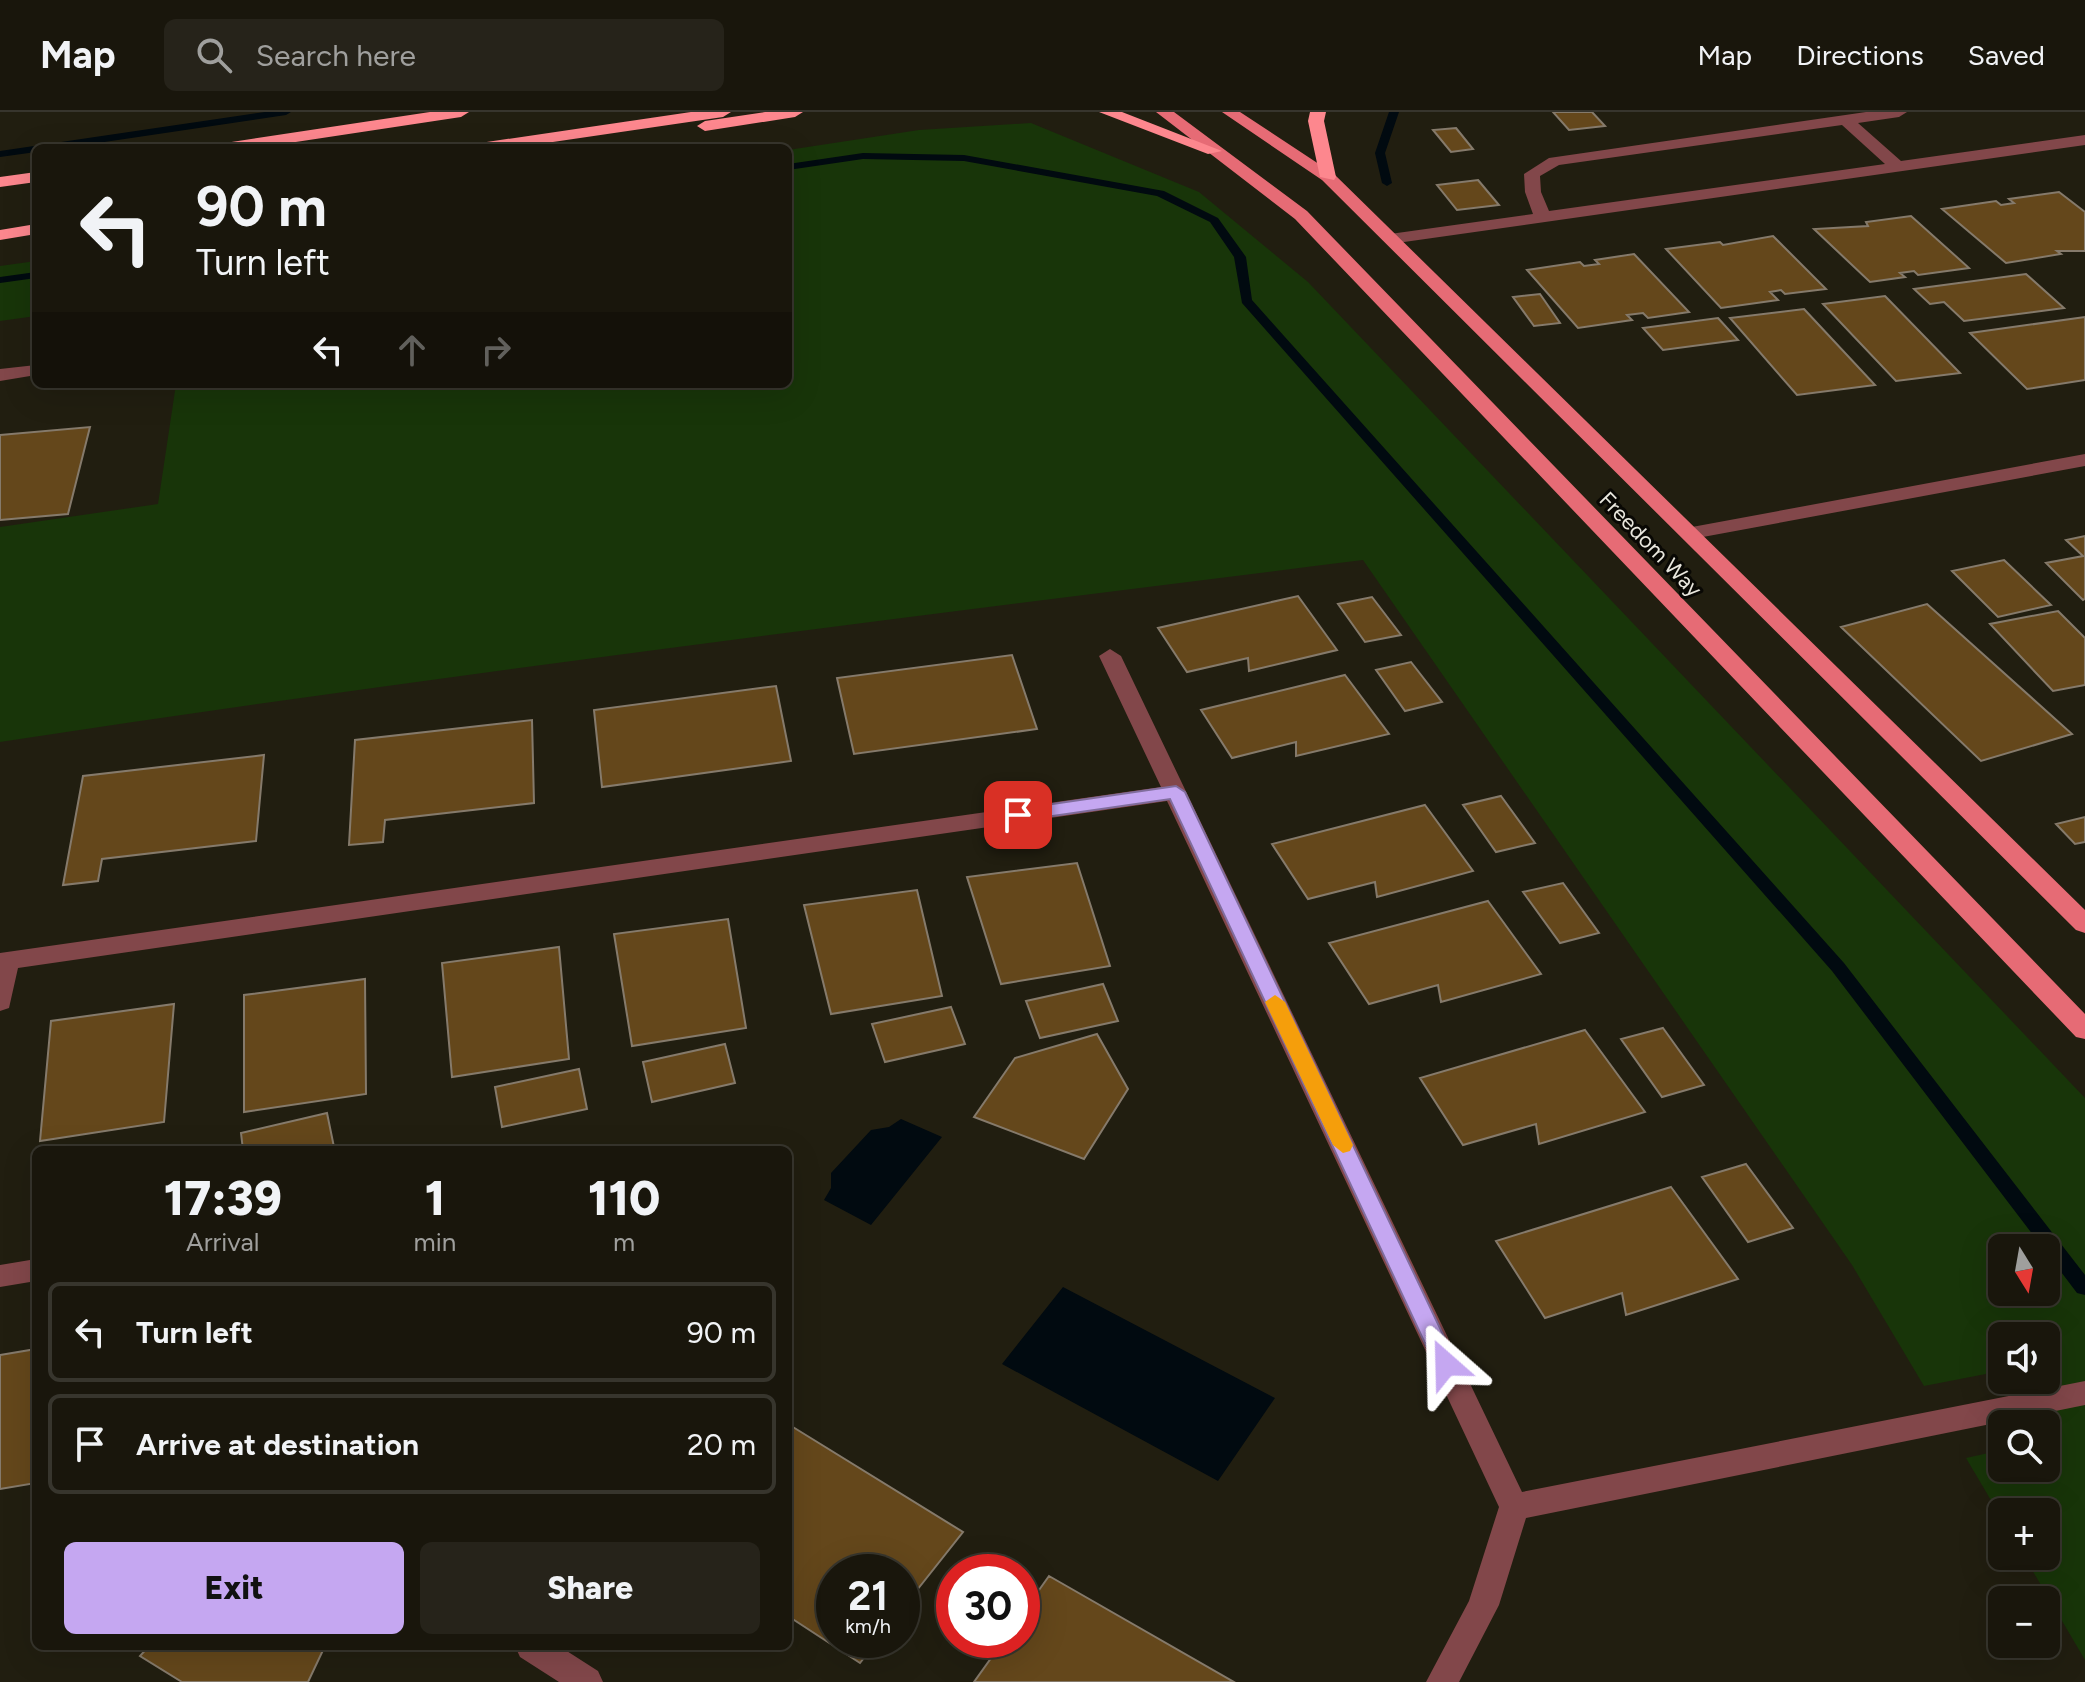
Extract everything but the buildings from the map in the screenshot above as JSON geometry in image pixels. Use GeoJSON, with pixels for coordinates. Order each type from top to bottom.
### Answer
{"type":"FeatureCollection","features":[{"type":"Feature","properties":{"kind":"highway"},"geometry":{"type":"LineString","coordinates":[[251,144],[461,112]]}},
{"type":"Feature","properties":{"kind":"highway"},"geometry":{"type":"LineString","coordinates":[[507,144],[723,112]]}},
{"type":"Feature","properties":{"kind":"highway"},"geometry":{"type":"LineString","coordinates":[[586,144],[795,112]]}},
{"type":"Feature","properties":{"kind":"highway"},"geometry":{"type":"LineString","coordinates":[[1107,112],[1214,151]]}},
{"type":"Feature","properties":{"kind":"highway"},"geometry":{"type":"LineString","coordinates":[[1318,112],[1316,121],[1328,177]]}},
{"type":"Feature","properties":{"kind":"highway"},"geometry":{"type":"LineString","coordinates":[[0,182],[32,178]]}},
{"type":"Feature","properties":{"kind":"highway"},"geometry":{"type":"LineString","coordinates":[[0,235],[32,230]]}},
{"type":"Feature","properties":{"kind":"main road","name":"Freedom Way"},"geometry":{"type":"LineString","coordinates":[[1164,112],[1301,215],[2080,1018]]}},
{"type":"Feature","properties":{"kind":"main road","name":"Freedom Way"},"geometry":{"type":"LineString","coordinates":[[1230,112],[1328,177],[2085,924]]}},
{"type":"Feature","properties":{"kind":"street"},"geometry":{"type":"LineString","coordinates":[[1543,217],[1533,192],[1532,174],[1555,161],[1899,112]]}},
{"type":"Feature","properties":{"kind":"street"},"geometry":{"type":"LineString","coordinates":[[1846,120],[1898,167]]}},
{"type":"Feature","properties":{"kind":"street"},"geometry":{"type":"LineString","coordinates":[[1390,239],[2085,140]]}},
{"type":"Feature","properties":{"kind":"street"},"geometry":{"type":"LineString","coordinates":[[0,375],[32,371]]}},
{"type":"Feature","properties":{"kind":"street"},"geometry":{"type":"LineString","coordinates":[[1692,533],[2085,460]]}},
{"type":"Feature","properties":{"kind":"street"},"geometry":{"type":"LineString","coordinates":[[1110,656],[1514,1507],[1483,1605],[1442,1682]]}},
{"type":"Feature","properties":{"kind":"street"},"geometry":{"type":"LineString","coordinates":[[0,1002],[4,961],[1176,792]]}},
{"type":"Feature","properties":{"kind":"street"},"geometry":{"type":"LineString","coordinates":[[0,1276],[32,1271]]}},
{"type":"Feature","properties":{"kind":"street"},"geometry":{"type":"LineString","coordinates":[[1514,1507],[2085,1393]]}},
{"type":"Feature","properties":{"kind":"street"},"geometry":{"type":"LineString","coordinates":[[537,1650],[587,1682]]}},
{"type":"Feature","properties":{"kind":"green space"},"geometry":{"type":"Polygon","coordinates":[[[1031,123],[1199,192],[1308,282],[2085,1098],[2085,1660],[2060,1617],[2060,1586],[2042,1586],[2032,1570],[2060,1570],[2060,1498],[1990,1498],[1966,1458],[1988,1453],[1988,1482],[2060,1482],[2060,1410],[2020,1410],[2010,1394],[2060,1394],[2060,1322],[1988,1322],[1988,1374],[1924,1386],[1852,1265],[1363,560],[510,669],[0,742],[0,527],[158,504],[175,388],[792,388],[792,149],[919,130],[1031,123]]]}},
{"type":"Feature","properties":{"kind":"green space"},"geometry":{"type":"Polygon","coordinates":[[[32,262],[32,317],[0,321],[0,266],[32,262]]]}},
{"type":"Feature","properties":{"kind":"shaded area"},"geometry":{"type":"Polygon","coordinates":[[[901,1119],[942,1137],[871,1225],[824,1200],[831,1188],[831,1173],[871,1130],[889,1127],[901,1119]]]}},
{"type":"Feature","properties":{"kind":"shaded area"},"geometry":{"type":"Polygon","coordinates":[[[1063,1287],[1275,1398],[1218,1481],[1002,1364],[1063,1287]]]}},
{"type":"Feature","properties":{"kind":"waterway"},"geometry":{"type":"LineString","coordinates":[[70,144],[286,112]]}},
{"type":"Feature","properties":{"kind":"waterway"},"geometry":{"type":"LineString","coordinates":[[1387,183],[1380,153],[1394,112]]}},
{"type":"Feature","properties":{"kind":"waterway"},"geometry":{"type":"LineString","coordinates":[[0,154],[32,150]]}},
{"type":"Feature","properties":{"kind":"waterway"},"geometry":{"type":"LineString","coordinates":[[792,166],[863,156],[964,158],[1160,193],[1214,220],[1240,257],[1246,301],[1838,967],[2084,1288]]}},
{"type":"Feature","properties":{"kind":"waterway"},"geometry":{"type":"LineString","coordinates":[[0,280],[32,276]]}},
{"type":"Feature","properties":{"kind":"slow traffic"},"geometry":{"type":"LineString","coordinates":[[1275,1002],[1343,1145]]}},
{"type":"Feature","properties":{"kind":"route"},"geometry":{"type":"LineString","coordinates":[[1018,815],[1176,792],[1446,1364]]}}]}
